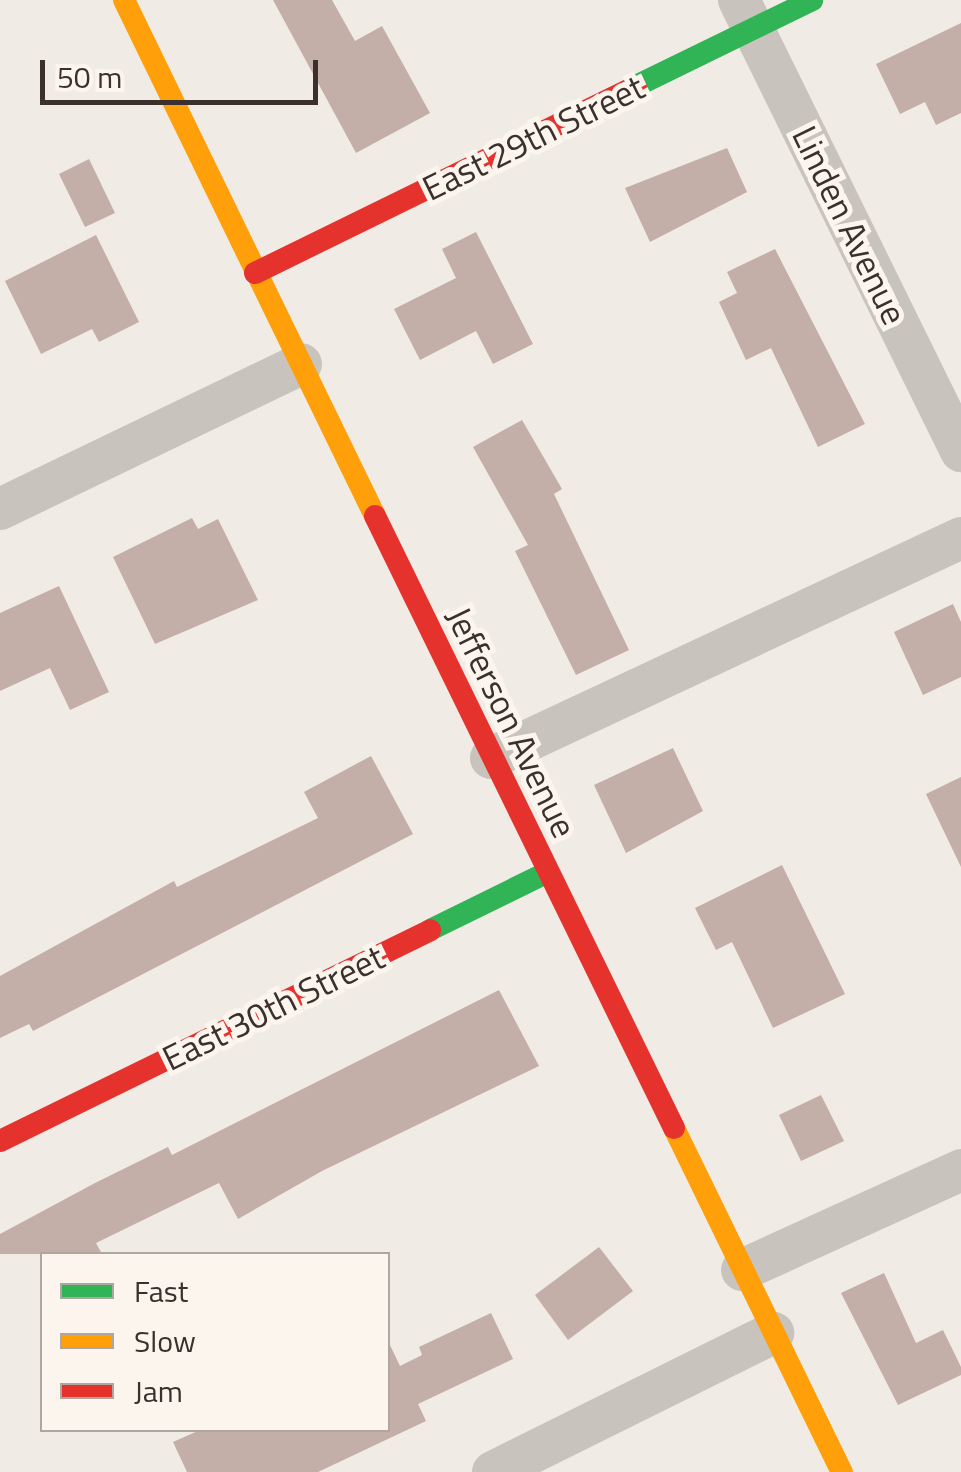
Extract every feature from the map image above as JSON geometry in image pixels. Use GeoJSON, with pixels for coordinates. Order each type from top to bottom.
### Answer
{"type":"FeatureCollection","features":[{"type":"Feature","properties":{"kind":"main road","name":"Jefferson Avenue"},"geometry":{"type":"LineString","coordinates":[[124,0],[546,873],[842,1472]]}},
{"type":"Feature","properties":{"kind":"main road","name":"East 29th Street"},"geometry":{"type":"LineString","coordinates":[[255,274],[746,14],[812,0]]}},
{"type":"Feature","properties":{"kind":"main road","name":"East 30th Street"},"geometry":{"type":"LineString","coordinates":[[0,1141],[546,873]]}},
{"type":"Feature","properties":{"kind":"street","name":"Linden Avenue"},"geometry":{"type":"LineString","coordinates":[[746,14],[961,451]]}},
{"type":"Feature","properties":{"kind":"street"},"geometry":{"type":"LineString","coordinates":[[0,508],[301,364]]}},
{"type":"Feature","properties":{"kind":"street"},"geometry":{"type":"LineString","coordinates":[[491,758],[961,538]]}},
{"type":"Feature","properties":{"kind":"street"},"geometry":{"type":"LineString","coordinates":[[742,1270],[961,1170]]}},
{"type":"Feature","properties":{"kind":"street"},"geometry":{"type":"LineString","coordinates":[[492,1472],[773,1333]]}},
{"type":"Feature","properties":{"kind":"building"},"geometry":{"type":"Polygon","coordinates":[[[273,0],[332,0],[355,41],[382,26],[430,113],[356,153],[273,0]]]}},
{"type":"Feature","properties":{"kind":"building"},"geometry":{"type":"Polygon","coordinates":[[[961,23],[961,113],[936,125],[925,102],[900,114],[876,64],[961,23]]]}},
{"type":"Feature","properties":{"kind":"building"},"geometry":{"type":"Polygon","coordinates":[[[727,148],[747,192],[650,242],[625,188],[727,148]]]}},
{"type":"Feature","properties":{"kind":"building"},"geometry":{"type":"Polygon","coordinates":[[[89,159],[115,213],[85,227],[59,174],[89,159]]]}},
{"type":"Feature","properties":{"kind":"building"},"geometry":{"type":"Polygon","coordinates":[[[476,232],[533,344],[493,364],[476,331],[420,360],[394,309],[456,278],[442,249],[476,232]]]}},
{"type":"Feature","properties":{"kind":"building"},"geometry":{"type":"Polygon","coordinates":[[[96,235],[139,322],[99,342],[92,329],[41,354],[5,281],[96,235]]]}},
{"type":"Feature","properties":{"kind":"building"},"geometry":{"type":"Polygon","coordinates":[[[775,249],[865,424],[818,447],[771,348],[746,360],[719,302],[737,293],[727,272],[775,249]]]}},
{"type":"Feature","properties":{"kind":"building"},"geometry":{"type":"Polygon","coordinates":[[[522,420],[562,489],[554,494],[629,650],[576,675],[515,551],[528,545],[473,447],[522,420]]]}},
{"type":"Feature","properties":{"kind":"building"},"geometry":{"type":"Polygon","coordinates":[[[192,518],[198,529],[218,519],[258,600],[155,644],[113,557],[192,518]]]}},
{"type":"Feature","properties":{"kind":"building"},"geometry":{"type":"Polygon","coordinates":[[[59,586],[109,692],[70,710],[50,668],[0,691],[0,613],[59,586]]]}},
{"type":"Feature","properties":{"kind":"building"},"geometry":{"type":"Polygon","coordinates":[[[953,604],[961,622],[961,677],[923,695],[894,632],[953,604]]]}},
{"type":"Feature","properties":{"kind":"building"},"geometry":{"type":"Polygon","coordinates":[[[673,748],[703,811],[626,853],[594,785],[673,748]]]}},
{"type":"Feature","properties":{"kind":"building"},"geometry":{"type":"Polygon","coordinates":[[[371,756],[413,834],[33,1031],[29,1024],[0,1038],[0,976],[174,881],[177,887],[318,818],[304,792],[371,756]]]}},
{"type":"Feature","properties":{"kind":"building"},"geometry":{"type":"Polygon","coordinates":[[[961,777],[961,867],[926,794],[961,777]]]}},
{"type":"Feature","properties":{"kind":"building"},"geometry":{"type":"Polygon","coordinates":[[[782,865],[845,994],[773,1028],[732,942],[716,950],[695,908],[782,865]]]}},
{"type":"Feature","properties":{"kind":"building"},"geometry":{"type":"Polygon","coordinates":[[[499,990],[539,1066],[322,1171],[238,1219],[219,1183],[96,1243],[101,1252],[0,1254],[0,1234],[168,1147],[172,1155],[499,990]]]}},
{"type":"Feature","properties":{"kind":"building"},"geometry":{"type":"Polygon","coordinates":[[[821,1095],[844,1141],[801,1161],[779,1115],[821,1095]]]}},
{"type":"Feature","properties":{"kind":"building"},"geometry":{"type":"Polygon","coordinates":[[[599,1247],[633,1291],[568,1340],[535,1295],[599,1247]]]}},
{"type":"Feature","properties":{"kind":"building"},"geometry":{"type":"Polygon","coordinates":[[[884,1273],[916,1343],[943,1330],[961,1367],[961,1375],[898,1405],[841,1293],[884,1273]]]}},
{"type":"Feature","properties":{"kind":"building"},"geometry":{"type":"Polygon","coordinates":[[[491,1313],[513,1359],[418,1404],[426,1421],[318,1472],[187,1472],[173,1442],[196,1432],[390,1432],[390,1345],[400,1366],[422,1355],[419,1347],[491,1313]]]}},
{"type":"Feature","properties":{"kind":"traffic: fast"},"geometry":{"type":"LineString","coordinates":[[636,86],[812,0]]}},
{"type":"Feature","properties":{"kind":"traffic: fast"},"geometry":{"type":"LineString","coordinates":[[430,930],[546,873]]}},
{"type":"Feature","properties":{"kind":"traffic: slow"},"geometry":{"type":"LineString","coordinates":[[124,0],[375,516]]}},
{"type":"Feature","properties":{"kind":"traffic: slow"},"geometry":{"type":"LineString","coordinates":[[674,1128],[842,1472]]}},
{"type":"Feature","properties":{"kind":"traffic: jam"},"geometry":{"type":"LineString","coordinates":[[255,273],[636,86]]}},
{"type":"Feature","properties":{"kind":"traffic: jam"},"geometry":{"type":"LineString","coordinates":[[375,516],[674,1128]]}},
{"type":"Feature","properties":{"kind":"traffic: jam"},"geometry":{"type":"LineString","coordinates":[[0,1141],[430,930]]}}]}
